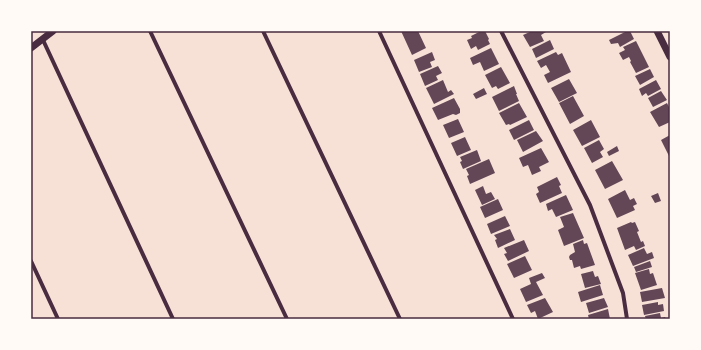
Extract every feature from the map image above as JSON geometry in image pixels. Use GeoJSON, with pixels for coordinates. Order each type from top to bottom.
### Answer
{"type":"FeatureCollection","features":[{"type":"Feature","properties":{"kind":"street"},"geometry":{"type":"LineString","coordinates":[[31,48],[53,31]]}},
{"type":"Feature","properties":{"kind":"street"},"geometry":{"type":"LineString","coordinates":[[150,31],[287,319]]}},
{"type":"Feature","properties":{"kind":"street"},"geometry":{"type":"LineString","coordinates":[[263,31],[400,319]]}},
{"type":"Feature","properties":{"kind":"street"},"geometry":{"type":"LineString","coordinates":[[379,31],[513,319]]}},
{"type":"Feature","properties":{"kind":"street"},"geometry":{"type":"LineString","coordinates":[[501,31],[590,205],[623,293],[626,319]]}},
{"type":"Feature","properties":{"kind":"street"},"geometry":{"type":"LineString","coordinates":[[657,31],[670,57]]}},
{"type":"Feature","properties":{"kind":"street"},"geometry":{"type":"LineString","coordinates":[[43,40],[174,319]]}},
{"type":"Feature","properties":{"kind":"street"},"geometry":{"type":"LineString","coordinates":[[31,261],[58,319]]}},
{"type":"Feature","properties":{"kind":"building"},"geometry":{"type":"Polygon","coordinates":[[[401,31],[418,31],[426,48],[412,55],[401,31]]]}},
{"type":"Feature","properties":{"kind":"building"},"geometry":{"type":"Polygon","coordinates":[[[481,31],[485,31],[490,44],[478,50],[476,46],[471,49],[467,40],[472,38],[471,36],[481,31]]]}},
{"type":"Feature","properties":{"kind":"building"},"geometry":{"type":"Polygon","coordinates":[[[532,31],[546,32],[541,35],[544,41],[530,47],[523,35],[532,31]]]}},
{"type":"Feature","properties":{"kind":"building"},"geometry":{"type":"Polygon","coordinates":[[[630,31],[634,39],[620,47],[618,43],[611,44],[609,40],[630,31]]]}},
{"type":"Feature","properties":{"kind":"building"},"geometry":{"type":"Polygon","coordinates":[[[550,40],[554,49],[536,58],[532,49],[550,40]]]}},
{"type":"Feature","properties":{"kind":"building"},"geometry":{"type":"Polygon","coordinates":[[[636,41],[649,67],[636,73],[629,57],[623,60],[619,53],[625,50],[623,47],[636,41]]]}},
{"type":"Feature","properties":{"kind":"building"},"geometry":{"type":"Polygon","coordinates":[[[491,48],[499,64],[484,71],[480,62],[473,65],[470,58],[491,48]]]}},
{"type":"Feature","properties":{"kind":"building"},"geometry":{"type":"Polygon","coordinates":[[[432,52],[435,60],[430,62],[432,67],[419,72],[414,60],[432,52]]]}},
{"type":"Feature","properties":{"kind":"building"},"geometry":{"type":"Polygon","coordinates":[[[556,52],[558,55],[562,53],[571,72],[548,83],[544,75],[550,72],[546,65],[541,68],[537,61],[556,52]]]}},
{"type":"Feature","properties":{"kind":"building"},"geometry":{"type":"Polygon","coordinates":[[[438,66],[442,73],[436,76],[438,80],[425,86],[420,74],[438,66]]]}},
{"type":"Feature","properties":{"kind":"building"},"geometry":{"type":"Polygon","coordinates":[[[501,67],[510,83],[498,89],[496,86],[492,88],[485,75],[501,67]]]}},
{"type":"Feature","properties":{"kind":"building"},"geometry":{"type":"Polygon","coordinates":[[[650,69],[654,77],[640,85],[635,76],[650,69]]]}},
{"type":"Feature","properties":{"kind":"building"},"geometry":{"type":"Polygon","coordinates":[[[569,79],[577,93],[559,102],[551,88],[569,79]]]}},
{"type":"Feature","properties":{"kind":"building"},"geometry":{"type":"Polygon","coordinates":[[[443,80],[448,92],[451,90],[454,94],[434,104],[426,88],[443,80]]]}},
{"type":"Feature","properties":{"kind":"building"},"geometry":{"type":"Polygon","coordinates":[[[656,80],[661,89],[648,96],[646,93],[642,96],[639,89],[656,80]]]}},
{"type":"Feature","properties":{"kind":"building"},"geometry":{"type":"Polygon","coordinates":[[[514,86],[519,101],[499,111],[492,97],[514,86]]]}},
{"type":"Feature","properties":{"kind":"building"},"geometry":{"type":"Polygon","coordinates":[[[484,88],[487,94],[476,99],[473,94],[484,88]]]}},
{"type":"Feature","properties":{"kind":"building"},"geometry":{"type":"Polygon","coordinates":[[[661,91],[667,100],[653,107],[648,98],[661,91]]]}},
{"type":"Feature","properties":{"kind":"building"},"geometry":{"type":"Polygon","coordinates":[[[573,96],[584,116],[570,124],[559,103],[573,96]]]}},
{"type":"Feature","properties":{"kind":"building"},"geometry":{"type":"Polygon","coordinates":[[[454,98],[460,109],[460,113],[438,120],[432,108],[454,98]]]}},
{"type":"Feature","properties":{"kind":"building"},"geometry":{"type":"Polygon","coordinates":[[[519,103],[527,117],[510,125],[506,125],[499,113],[519,103]]]}},
{"type":"Feature","properties":{"kind":"building"},"geometry":{"type":"Polygon","coordinates":[[[667,103],[670,109],[670,122],[659,127],[650,112],[667,103]]]}},
{"type":"Feature","properties":{"kind":"building"},"geometry":{"type":"Polygon","coordinates":[[[458,119],[464,132],[449,138],[443,125],[458,119]]]}},
{"type":"Feature","properties":{"kind":"building"},"geometry":{"type":"Polygon","coordinates":[[[529,120],[534,130],[514,140],[509,130],[529,120]]]}},
{"type":"Feature","properties":{"kind":"building"},"geometry":{"type":"Polygon","coordinates":[[[591,120],[600,137],[582,146],[573,130],[591,120]]]}},
{"type":"Feature","properties":{"kind":"building"},"geometry":{"type":"Polygon","coordinates":[[[536,131],[543,141],[523,152],[517,140],[536,131]]]}},
{"type":"Feature","properties":{"kind":"building"},"geometry":{"type":"Polygon","coordinates":[[[670,135],[670,158],[661,140],[670,135]]]}},
{"type":"Feature","properties":{"kind":"building"},"geometry":{"type":"Polygon","coordinates":[[[465,137],[471,150],[457,156],[451,143],[465,137]]]}},
{"type":"Feature","properties":{"kind":"building"},"geometry":{"type":"Polygon","coordinates":[[[599,140],[604,149],[600,152],[603,157],[592,163],[584,148],[599,140]]]}},
{"type":"Feature","properties":{"kind":"building"},"geometry":{"type":"Polygon","coordinates":[[[617,146],[619,151],[609,156],[607,152],[617,146]]]}},
{"type":"Feature","properties":{"kind":"building"},"geometry":{"type":"Polygon","coordinates":[[[541,148],[549,162],[539,167],[541,171],[532,175],[528,165],[523,167],[519,158],[541,148]]]}},
{"type":"Feature","properties":{"kind":"building"},"geometry":{"type":"Polygon","coordinates":[[[477,150],[481,161],[463,169],[460,162],[462,161],[460,157],[477,150]]]}},
{"type":"Feature","properties":{"kind":"building"},"geometry":{"type":"Polygon","coordinates":[[[489,159],[495,173],[470,184],[467,176],[469,175],[466,169],[489,159]]]}},
{"type":"Feature","properties":{"kind":"building"},"geometry":{"type":"Polygon","coordinates":[[[612,161],[623,180],[605,189],[595,170],[612,161]]]}},
{"type":"Feature","properties":{"kind":"building"},"geometry":{"type":"Polygon","coordinates":[[[557,177],[561,185],[559,186],[562,193],[540,203],[536,194],[539,192],[537,187],[557,177]]]}},
{"type":"Feature","properties":{"kind":"building"},"geometry":{"type":"Polygon","coordinates":[[[483,186],[486,194],[491,192],[495,199],[482,205],[475,190],[483,186]]]}},
{"type":"Feature","properties":{"kind":"building"},"geometry":{"type":"Polygon","coordinates":[[[625,190],[630,200],[634,198],[637,204],[633,206],[635,210],[617,218],[608,199],[625,190]]]}},
{"type":"Feature","properties":{"kind":"building"},"geometry":{"type":"Polygon","coordinates":[[[658,193],[661,201],[655,203],[651,196],[658,193]]]}},
{"type":"Feature","properties":{"kind":"building"},"geometry":{"type":"Polygon","coordinates":[[[566,195],[573,210],[556,217],[552,209],[548,211],[546,204],[566,195]]]}},
{"type":"Feature","properties":{"kind":"building"},"geometry":{"type":"Polygon","coordinates":[[[498,199],[503,210],[485,218],[480,207],[498,199]]]}},
{"type":"Feature","properties":{"kind":"building"},"geometry":{"type":"Polygon","coordinates":[[[573,213],[584,238],[564,246],[558,230],[564,227],[560,217],[573,213]]]}},
{"type":"Feature","properties":{"kind":"building"},"geometry":{"type":"Polygon","coordinates":[[[505,216],[510,226],[491,234],[487,224],[505,216]]]}},
{"type":"Feature","properties":{"kind":"building"},"geometry":{"type":"Polygon","coordinates":[[[631,222],[635,222],[639,231],[637,232],[641,242],[643,241],[645,246],[636,250],[634,246],[625,250],[617,228],[631,222]]]}},
{"type":"Feature","properties":{"kind":"building"},"geometry":{"type":"Polygon","coordinates":[[[510,229],[515,240],[498,248],[495,240],[497,239],[494,235],[510,229]]]}},
{"type":"Feature","properties":{"kind":"building"},"geometry":{"type":"Polygon","coordinates":[[[524,240],[529,251],[508,261],[504,254],[507,253],[504,248],[524,240]]]}},
{"type":"Feature","properties":{"kind":"building"},"geometry":{"type":"Polygon","coordinates":[[[583,240],[584,244],[587,243],[595,265],[581,269],[580,266],[574,268],[572,260],[570,260],[569,257],[575,252],[573,244],[583,240]]]}},
{"type":"Feature","properties":{"kind":"building"},"geometry":{"type":"Polygon","coordinates":[[[644,248],[647,254],[652,252],[654,258],[633,266],[628,255],[644,248]]]}},
{"type":"Feature","properties":{"kind":"building"},"geometry":{"type":"Polygon","coordinates":[[[525,256],[532,270],[514,278],[507,264],[525,256]]]}},
{"type":"Feature","properties":{"kind":"building"},"geometry":{"type":"Polygon","coordinates":[[[650,261],[652,267],[636,272],[634,267],[650,261]]]}},
{"type":"Feature","properties":{"kind":"building"},"geometry":{"type":"Polygon","coordinates":[[[649,269],[650,274],[653,273],[657,285],[641,290],[635,273],[649,269]]]}},
{"type":"Feature","properties":{"kind":"building"},"geometry":{"type":"Polygon","coordinates":[[[593,271],[595,277],[598,276],[601,284],[585,288],[581,274],[593,271]]]}},
{"type":"Feature","properties":{"kind":"building"},"geometry":{"type":"Polygon","coordinates":[[[542,273],[545,278],[536,282],[543,295],[526,302],[520,289],[531,284],[529,278],[542,273]]]}},
{"type":"Feature","properties":{"kind":"building"},"geometry":{"type":"Polygon","coordinates":[[[600,285],[603,295],[581,302],[578,292],[600,285]]]}},
{"type":"Feature","properties":{"kind":"building"},"geometry":{"type":"Polygon","coordinates":[[[662,288],[665,298],[642,302],[640,292],[662,288]]]}},
{"type":"Feature","properties":{"kind":"building"},"geometry":{"type":"Polygon","coordinates":[[[545,298],[553,312],[538,319],[535,311],[531,313],[527,305],[545,298]]]}},
{"type":"Feature","properties":{"kind":"building"},"geometry":{"type":"Polygon","coordinates":[[[604,298],[608,307],[589,313],[586,303],[604,298]]]}},
{"type":"Feature","properties":{"kind":"building"},"geometry":{"type":"Polygon","coordinates":[[[658,302],[658,305],[663,304],[664,311],[644,315],[642,305],[658,302]]]}},
{"type":"Feature","properties":{"kind":"building"},"geometry":{"type":"Polygon","coordinates":[[[608,309],[610,319],[589,319],[588,315],[608,309]]]}},
{"type":"Feature","properties":{"kind":"building"},"geometry":{"type":"Polygon","coordinates":[[[660,313],[661,318],[665,317],[666,319],[646,319],[645,316],[660,313]]]}}]}
